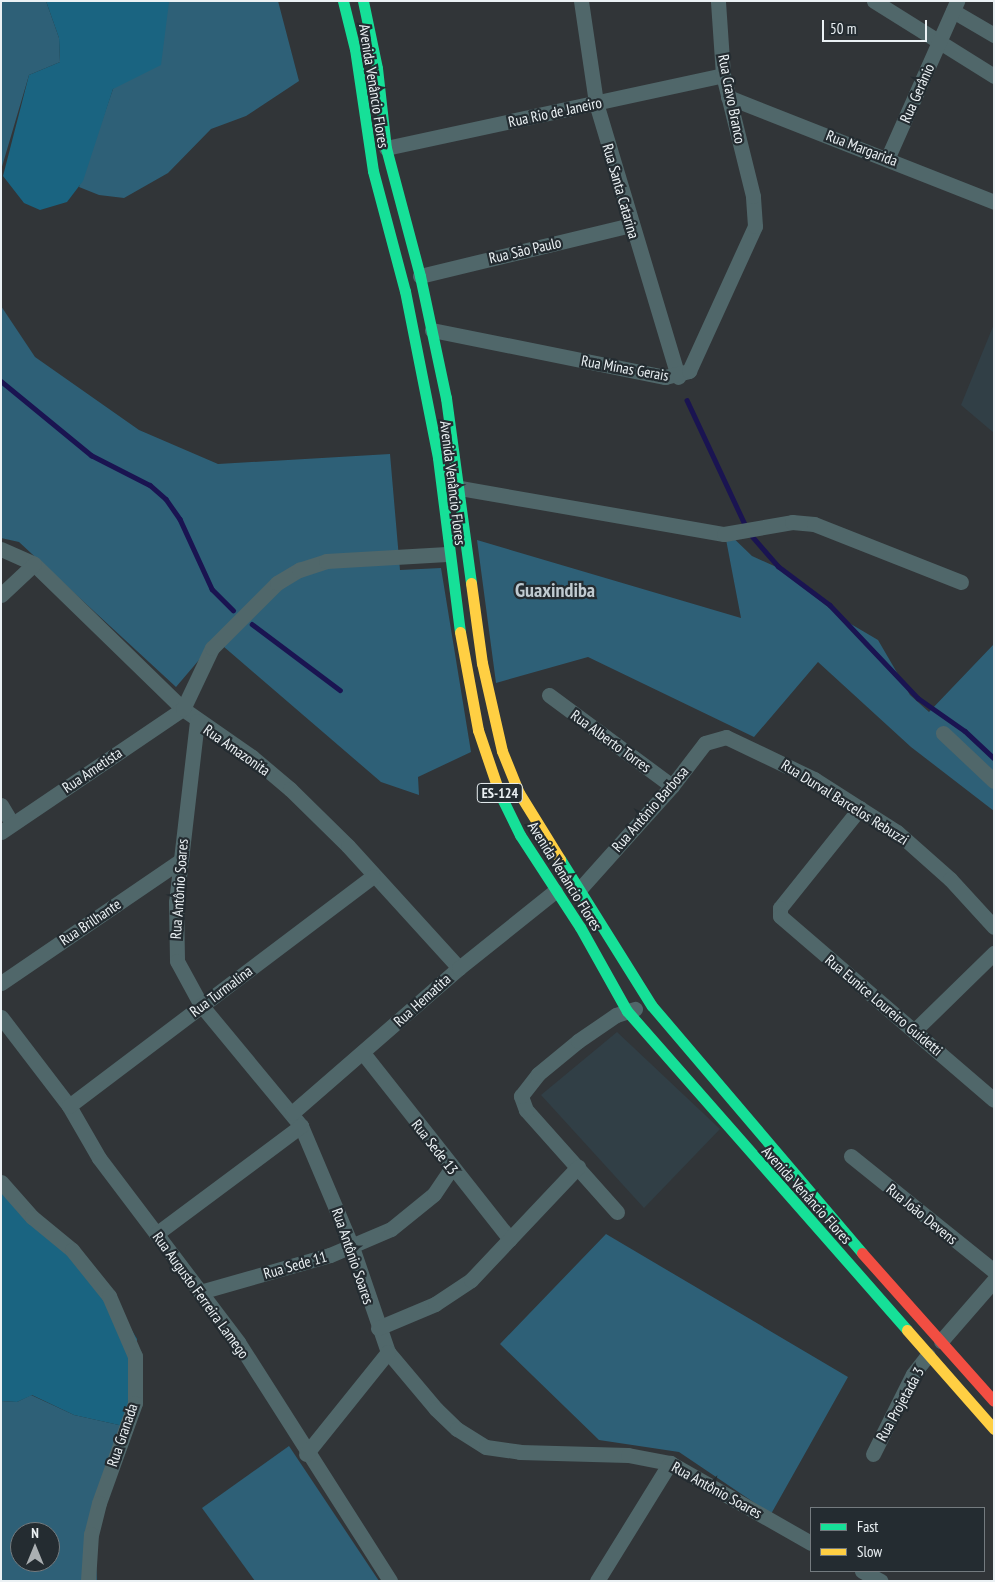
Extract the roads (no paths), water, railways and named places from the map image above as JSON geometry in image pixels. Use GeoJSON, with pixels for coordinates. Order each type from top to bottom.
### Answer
{"type":"FeatureCollection","features":[{"type":"Feature","properties":{"kind":"main road","name":"Avenida Venâncio Flores"},"geometry":{"type":"LineString","coordinates":[[343,1],[355,50],[371,162],[405,291],[429,409],[447,554],[466,672],[486,756],[520,835],[604,967],[627,1011],[994,1429]]}},
{"type":"Feature","properties":{"kind":"main road","name":"Avenida Venâncio Flores"},"geometry":{"type":"LineString","coordinates":[[362,1],[376,68],[386,148],[420,276],[432,330],[460,488],[482,663],[502,751],[531,816],[652,1006],[994,1401]]}},
{"type":"Feature","properties":{"kind":"street","name":"Rua Santa Catarina"},"geometry":{"type":"LineString","coordinates":[[581,1],[596,103],[678,377]]}},
{"type":"Feature","properties":{"kind":"street","name":"Rua Cravo Branco"},"geometry":{"type":"LineString","coordinates":[[718,1],[724,75],[753,196]]}},
{"type":"Feature","properties":{"kind":"street"},"geometry":{"type":"LineString","coordinates":[[874,1],[939,44],[994,76]]}},
{"type":"Feature","properties":{"kind":"street"},"geometry":{"type":"LineString","coordinates":[[955,6],[994,35]]}},
{"type":"Feature","properties":{"kind":"street","name":"Rua Gerânio"},"geometry":{"type":"LineString","coordinates":[[888,157],[955,6]]}},
{"type":"Feature","properties":{"kind":"street","name":"Rua Rio de Janeiro"},"geometry":{"type":"LineString","coordinates":[[386,148],[724,75]]}},
{"type":"Feature","properties":{"kind":"street","name":"Rua Margarida"},"geometry":{"type":"LineString","coordinates":[[728,97],[888,157],[994,202]]}},
{"type":"Feature","properties":{"kind":"street","name":"Rua Minas Gerais"},"geometry":{"type":"LineString","coordinates":[[432,330],[634,372],[678,377],[689,371],[751,240],[755,213],[753,196]]}},
{"type":"Feature","properties":{"kind":"street","name":"Rua São Paulo"},"geometry":{"type":"LineString","coordinates":[[420,276],[631,225]]}},
{"type":"Feature","properties":{"kind":"street"},"geometry":{"type":"LineString","coordinates":[[460,488],[724,534],[792,522],[814,524],[961,582]]}},
{"type":"Feature","properties":{"kind":"street","name":"Rua Amazonita"},"geometry":{"type":"LineString","coordinates":[[1,549],[34,564],[183,709],[197,721],[252,757],[290,789],[459,968]]}},
{"type":"Feature","properties":{"kind":"street"},"geometry":{"type":"LineString","coordinates":[[183,709],[212,648],[260,598],[299,570],[365,557],[447,554]]}},
{"type":"Feature","properties":{"kind":"street"},"geometry":{"type":"LineString","coordinates":[[1,595],[34,564]]}},
{"type":"Feature","properties":{"kind":"street","name":"Rua Alberto Torres"},"geometry":{"type":"LineString","coordinates":[[549,696],[672,786]]}},
{"type":"Feature","properties":{"kind":"street","name":"Rua Ametista"},"geometry":{"type":"LineString","coordinates":[[7,827],[183,709]]}},
{"type":"Feature","properties":{"kind":"street","name":"Rua Antônio Soares"},"geometry":{"type":"LineString","coordinates":[[197,721],[180,861],[175,955],[201,1005],[297,1119],[352,1247],[378,1328],[388,1352],[450,1423],[486,1447],[520,1452],[612,1453],[670,1464],[810,1542]]}},
{"type":"Feature","properties":{"kind":"street"},"geometry":{"type":"LineString","coordinates":[[943,733],[994,781]]}},
{"type":"Feature","properties":{"kind":"street","name":"Rua Antônio Barbosa"},"geometry":{"type":"LineString","coordinates":[[578,891],[672,786],[705,743],[726,736]]}},
{"type":"Feature","properties":{"kind":"street","name":"Rua Durval Barcelos Rebuzzi"},"geometry":{"type":"LineString","coordinates":[[726,736],[776,759],[860,808],[928,857],[993,926]]}},
{"type":"Feature","properties":{"kind":"street"},"geometry":{"type":"LineString","coordinates":[[1,805],[7,827]]}},
{"type":"Feature","properties":{"kind":"street","name":"Rua Eunice Loureiro Guidetti"},"geometry":{"type":"LineString","coordinates":[[860,808],[780,908],[786,925],[916,1029],[994,1100]]}},
{"type":"Feature","properties":{"kind":"street","name":"Rua Brilhante"},"geometry":{"type":"LineString","coordinates":[[1,983],[180,861]]}},
{"type":"Feature","properties":{"kind":"street","name":"Rua Turmalina"},"geometry":{"type":"LineString","coordinates":[[69,1106],[373,876]]}},
{"type":"Feature","properties":{"kind":"street","name":"Rua Hematita"},"geometry":{"type":"LineString","coordinates":[[156,1234],[297,1119],[363,1053],[459,968],[555,891]]}},
{"type":"Feature","properties":{"kind":"street"},"geometry":{"type":"LineString","coordinates":[[916,1029],[994,953]]}},
{"type":"Feature","properties":{"kind":"street"},"geometry":{"type":"LineString","coordinates":[[617,1212],[526,1110],[521,1096],[538,1074],[578,1040],[627,1011],[652,1006]]}},
{"type":"Feature","properties":{"kind":"street","name":"Rua Augusto Ferreira Lamego"},"geometry":{"type":"LineString","coordinates":[[1,1017],[69,1106],[99,1158],[238,1342],[306,1454],[390,1581]]}},
{"type":"Feature","properties":{"kind":"street","name":"Rua Sede 13"},"geometry":{"type":"LineString","coordinates":[[363,1053],[451,1169],[510,1240]]}},
{"type":"Feature","properties":{"kind":"street","name":"Rua João Devens"},"geometry":{"type":"LineString","coordinates":[[851,1156],[994,1271]]}},
{"type":"Feature","properties":{"kind":"street"},"geometry":{"type":"LineString","coordinates":[[378,1328],[453,1294],[510,1240],[578,1167]]}},
{"type":"Feature","properties":{"kind":"street","name":"Rua Sede 11"},"geometry":{"type":"LineString","coordinates":[[200,1292],[352,1247],[411,1216],[451,1169]]}},
{"type":"Feature","properties":{"kind":"street","name":"Rua Granada"},"geometry":{"type":"LineString","coordinates":[[1,1182],[46,1228],[72,1250],[109,1296],[135,1356],[135,1403],[99,1503],[91,1534],[88,1581]]}},
{"type":"Feature","properties":{"kind":"street"},"geometry":{"type":"LineString","coordinates":[[941,1341],[994,1280]]}},
{"type":"Feature","properties":{"kind":"street"},"geometry":{"type":"LineString","coordinates":[[306,1454],[388,1352]]}},
{"type":"Feature","properties":{"kind":"street","name":"Rua Projetada 3"},"geometry":{"type":"LineString","coordinates":[[873,1454],[913,1374],[928,1355]]}},
{"type":"Feature","properties":{"kind":"street"},"geometry":{"type":"LineString","coordinates":[[597,1581],[670,1464]]}},
{"type":"Feature","properties":{"kind":"street"},"geometry":{"type":"LineString","coordinates":[[864,1572],[882,1581]]}},
{"type":"Feature","properties":{"kind":"waterway"},"geometry":{"type":"LineString","coordinates":[[1,381],[91,455],[150,485],[166,499],[180,519],[212,589],[233,610]]}},
{"type":"Feature","properties":{"kind":"waterway"},"geometry":{"type":"LineString","coordinates":[[687,400],[744,522]]}},
{"type":"Feature","properties":{"kind":"waterway"},"geometry":{"type":"LineString","coordinates":[[752,536],[778,566],[830,605],[918,698],[965,731],[994,758]]}},
{"type":"Feature","properties":{"kind":"waterway"},"geometry":{"type":"LineString","coordinates":[[252,624],[340,690]]}},
{"type":"Feature","properties":{"kind":"district","name":"Guaxindiba"},"geometry":{"type":"Point","coordinates":[555,590]}}]}
